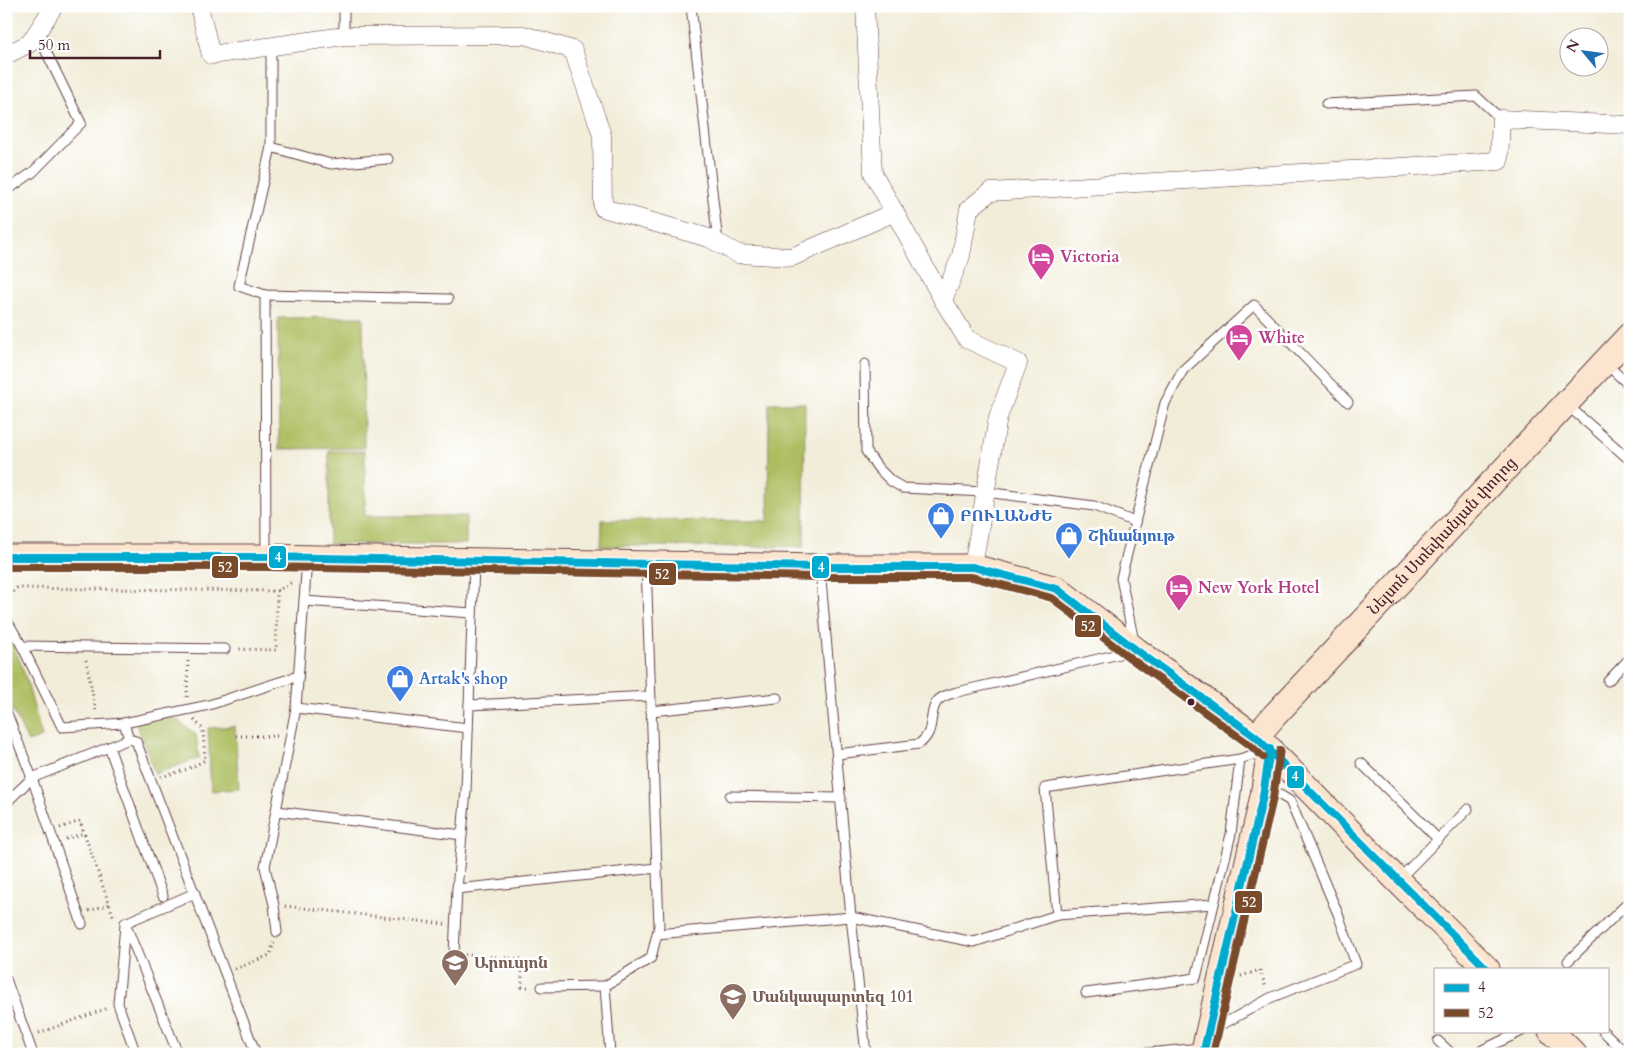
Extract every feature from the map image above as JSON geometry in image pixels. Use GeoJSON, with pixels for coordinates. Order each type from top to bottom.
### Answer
{"type":"FeatureCollection","features":[{"type":"Feature","properties":{"kind":"street"},"geometry":{"type":"LineString","coordinates":[[6,55],[30,43],[54,6]]}},
{"type":"Feature","properties":{"kind":"street"},"geometry":{"type":"LineString","coordinates":[[199,6],[211,55],[344,36],[524,35],[573,50],[602,135],[603,208],[709,238],[738,254],[792,257],[894,212]]}},
{"type":"Feature","properties":{"kind":"street"},"geometry":{"type":"LineString","coordinates":[[866,6],[873,173],[967,339],[1018,363],[998,417],[973,567]]}},
{"type":"Feature","properties":{"kind":"street"},"geometry":{"type":"LineString","coordinates":[[944,300],[961,256],[969,209],[990,192],[1499,161],[1501,119],[1630,125]]}},
{"type":"Feature","properties":{"kind":"street","name":"Նելսոն Ստեփանյան փողոց"},"geometry":{"type":"LineString","coordinates":[[1263,743],[1334,652],[1630,336]]}},
{"type":"Feature","properties":{"kind":"street"},"geometry":{"type":"LineString","coordinates":[[6,557],[266,557],[820,567],[973,567],[1057,589],[1136,650],[1263,743],[1486,968]]}},
{"type":"Feature","properties":{"kind":"street"},"geometry":{"type":"LineString","coordinates":[[1203,1051],[1210,1022],[1213,979],[1247,866],[1264,785],[1263,743]]}},
{"type":"Feature","properties":{"kind":"street"},"geometry":{"type":"LineString","coordinates":[[1552,1032],[1574,1054]]}},
{"type":"Feature","properties":{"kind":"lane"},"geometry":{"type":"LineString","coordinates":[[344,6],[344,36]]}},
{"type":"Feature","properties":{"kind":"lane"},"geometry":{"type":"LineString","coordinates":[[691,6],[718,243]]}},
{"type":"Feature","properties":{"kind":"lane"},"geometry":{"type":"LineString","coordinates":[[6,191],[33,172],[81,123],[37,32]]}},
{"type":"Feature","properties":{"kind":"lane"},"geometry":{"type":"LineString","coordinates":[[271,47],[271,147],[239,286],[265,295],[448,298]]}},
{"type":"Feature","properties":{"kind":"lane"},"geometry":{"type":"LineString","coordinates":[[1326,104],[1476,96],[1501,119]]}},
{"type":"Feature","properties":{"kind":"lane"},"geometry":{"type":"LineString","coordinates":[[271,147],[331,164],[388,158]]}},
{"type":"Feature","properties":{"kind":"lane"},"geometry":{"type":"LineString","coordinates":[[265,295],[266,557]]}},
{"type":"Feature","properties":{"kind":"lane"},"geometry":{"type":"LineString","coordinates":[[837,754],[919,744],[926,738],[936,703],[944,696],[1136,650],[1121,578],[1165,403],[1183,370],[1254,305],[1348,402]]}},
{"type":"Feature","properties":{"kind":"lane"},"geometry":{"type":"LineString","coordinates":[[1604,363],[1630,386]]}},
{"type":"Feature","properties":{"kind":"lane"},"geometry":{"type":"LineString","coordinates":[[865,364],[866,451],[878,468],[891,481],[904,488],[985,492],[1094,506],[1135,522]]}},
{"type":"Feature","properties":{"kind":"lane"},"geometry":{"type":"LineString","coordinates":[[1566,405],[1630,460]]}},
{"type":"Feature","properties":{"kind":"lane"},"geometry":{"type":"LineString","coordinates":[[278,932],[265,867],[296,708],[308,558]]}},
{"type":"Feature","properties":{"kind":"lane"},"geometry":{"type":"LineString","coordinates":[[454,954],[457,889],[466,791],[474,560]]}},
{"type":"Feature","properties":{"kind":"lane"},"geometry":{"type":"LineString","coordinates":[[542,987],[605,986],[651,958],[659,926],[646,563]]}},
{"type":"Feature","properties":{"kind":"lane"},"geometry":{"type":"LineString","coordinates":[[820,567],[851,917],[866,1054]]}},
{"type":"Feature","properties":{"kind":"lane"},"geometry":{"type":"LineString","coordinates":[[304,601],[472,613]]}},
{"type":"Feature","properties":{"kind":"lane"},"geometry":{"type":"LineString","coordinates":[[6,619],[22,646],[62,727],[124,723],[186,710],[209,705],[298,676]]}},
{"type":"Feature","properties":{"kind":"lane"},"geometry":{"type":"LineString","coordinates":[[22,646],[225,650]]}},
{"type":"Feature","properties":{"kind":"lane"},"geometry":{"type":"LineString","coordinates":[[1608,680],[1630,658]]}},
{"type":"Feature","properties":{"kind":"lane"},"geometry":{"type":"LineString","coordinates":[[469,705],[650,696]]}},
{"type":"Feature","properties":{"kind":"lane"},"geometry":{"type":"LineString","coordinates":[[651,711],[777,698]]}},
{"type":"Feature","properties":{"kind":"lane"},"geometry":{"type":"LineString","coordinates":[[296,708],[468,728]]}},
{"type":"Feature","properties":{"kind":"lane"},"geometry":{"type":"LineString","coordinates":[[6,711],[32,778],[82,924]]}},
{"type":"Feature","properties":{"kind":"lane"},"geometry":{"type":"LineString","coordinates":[[124,723],[129,739]]}},
{"type":"Feature","properties":{"kind":"lane"},"geometry":{"type":"LineString","coordinates":[[6,805],[32,778],[129,739],[136,741],[256,1054]]}},
{"type":"Feature","properties":{"kind":"lane"},"geometry":{"type":"LineString","coordinates":[[1057,914],[1045,788],[1240,759],[1263,743]]}},
{"type":"Feature","properties":{"kind":"lane"},"geometry":{"type":"LineString","coordinates":[[109,747],[163,896]]}},
{"type":"Feature","properties":{"kind":"lane"},"geometry":{"type":"LineString","coordinates":[[1086,993],[1213,979],[1213,904],[1231,834],[1240,759]]}},
{"type":"Feature","properties":{"kind":"lane"},"geometry":{"type":"LineString","coordinates":[[1361,763],[1438,839]]}},
{"type":"Feature","properties":{"kind":"lane"},"geometry":{"type":"LineString","coordinates":[[1210,1022],[1225,1023],[1270,998],[1356,964],[1338,914],[1290,801],[1264,785]]}},
{"type":"Feature","properties":{"kind":"lane"},"geometry":{"type":"LineString","coordinates":[[730,796],[841,798]]}},
{"type":"Feature","properties":{"kind":"lane"},"geometry":{"type":"LineString","coordinates":[[1397,880],[1468,809]]}},
{"type":"Feature","properties":{"kind":"lane"},"geometry":{"type":"LineString","coordinates":[[277,811],[462,835]]}},
{"type":"Feature","properties":{"kind":"lane"},"geometry":{"type":"LineString","coordinates":[[457,889],[657,868]]}},
{"type":"Feature","properties":{"kind":"lane"},"geometry":{"type":"LineString","coordinates":[[125,924],[195,893]]}},
{"type":"Feature","properties":{"kind":"lane"},"geometry":{"type":"LineString","coordinates":[[1568,961],[1630,901]]}},
{"type":"Feature","properties":{"kind":"lane"},"geometry":{"type":"LineString","coordinates":[[657,934],[851,917],[974,942],[1057,914],[1213,904]]}},
{"type":"Feature","properties":{"kind":"lane"},"geometry":{"type":"LineString","coordinates":[[125,924],[118,1004],[136,1054]]}},
{"type":"Feature","properties":{"kind":"lane"},"geometry":{"type":"LineString","coordinates":[[125,924],[178,1054]]}},
{"type":"Feature","properties":{"kind":"lane"},"geometry":{"type":"LineString","coordinates":[[6,979],[33,1054]]}},
{"type":"Feature","properties":{"kind":"lane"},"geometry":{"type":"LineString","coordinates":[[605,986],[610,1054]]}},
{"type":"Feature","properties":{"kind":"lane"},"geometry":{"type":"LineString","coordinates":[[1474,1054],[1520,1032]]}},
{"type":"Feature","properties":{"kind":"lane"},"geometry":{"type":"LineString","coordinates":[[1604,1032],[1627,1054]]}},
{"type":"Feature","properties":{"kind":"lane"},"geometry":{"type":"LineString","coordinates":[[1438,1041],[1452,1054]]}},
{"type":"Feature","properties":{"kind":"lane"},"geometry":{"type":"LineString","coordinates":[[1136,1054],[1203,1051]]}},
{"type":"Feature","properties":{"kind":"path"},"geometry":{"type":"LineString","coordinates":[[6,599],[16,588],[277,591],[276,650],[225,650]]}},
{"type":"Feature","properties":{"kind":"path"},"geometry":{"type":"LineString","coordinates":[[83,647],[99,725]]}},
{"type":"Feature","properties":{"kind":"path"},"geometry":{"type":"LineString","coordinates":[[151,781],[188,769],[205,760],[203,729],[186,710],[188,649]]}},
{"type":"Feature","properties":{"kind":"path"},"geometry":{"type":"LineString","coordinates":[[236,736],[291,736]]}},
{"type":"Feature","properties":{"kind":"path"},"geometry":{"type":"LineString","coordinates":[[68,825],[80,821],[118,926],[125,924]]}},
{"type":"Feature","properties":{"kind":"path"},"geometry":{"type":"LineString","coordinates":[[71,837],[84,833]]}},
{"type":"Feature","properties":{"kind":"path"},"geometry":{"type":"LineString","coordinates":[[78,915],[110,904]]}},
{"type":"Feature","properties":{"kind":"path"},"geometry":{"type":"LineString","coordinates":[[274,905],[456,925]]}},
{"type":"Feature","properties":{"kind":"path"},"geometry":{"type":"LineString","coordinates":[[225,973],[270,955],[273,946]]}},
{"type":"Feature","properties":{"kind":"path"},"geometry":{"type":"LineString","coordinates":[[454,954],[522,959],[522,987],[542,987]]}},
{"type":"Feature","properties":{"kind":"path"},"geometry":{"type":"LineString","coordinates":[[1213,979],[1260,970],[1270,998]]}},
{"type":"Feature","properties":{"kind":"path"},"geometry":{"type":"LineString","coordinates":[[27,1037],[118,1004]]}},
{"type":"Feature","properties":{"kind":"green space"},"geometry":{"type":"Polygon","coordinates":[[[363,317],[364,448],[279,449],[278,318],[363,317]]]}},
{"type":"Feature","properties":{"kind":"green space"},"geometry":{"type":"Polygon","coordinates":[[[769,403],[805,403],[804,547],[601,546],[602,520],[768,521],[769,403]]]}},
{"type":"Feature","properties":{"kind":"green space"},"geometry":{"type":"Polygon","coordinates":[[[329,451],[365,451],[365,516],[466,516],[466,544],[329,544],[329,451]]]}},
{"type":"Feature","properties":{"kind":"green space"},"geometry":{"type":"Polygon","coordinates":[[[6,632],[23,670],[42,737],[28,742],[6,696],[6,632]]]}},
{"type":"Feature","properties":{"kind":"green space"},"geometry":{"type":"Polygon","coordinates":[[[167,715],[180,722],[196,735],[199,758],[155,774],[136,722],[167,715]]]}},
{"type":"Feature","properties":{"kind":"green space"},"geometry":{"type":"Polygon","coordinates":[[[235,726],[239,789],[211,791],[208,728],[235,726]]]}},
{"type":"Feature","properties":{"kind":"transit line","name":"4"},"geometry":{"type":"LineString","coordinates":[[6,557],[266,557],[819,567],[973,567],[1057,589],[1136,650],[1256,737],[1486,968]]}},
{"type":"Feature","properties":{"kind":"transit line","name":"52"},"geometry":{"type":"LineString","coordinates":[[6,567],[266,567],[819,577],[972,577],[1052,598],[1130,658],[1250,745],[1263,757]]}},
{"type":"Feature","properties":{"kind":"transit line","name":"4"},"geometry":{"type":"LineString","coordinates":[[1203,1054],[1263,796],[1270,749]]}},
{"type":"Feature","properties":{"kind":"transit line","name":"52"},"geometry":{"type":"LineString","coordinates":[[1213,1054],[1273,798],[1280,750]]}},
{"type":"Feature","properties":{"kind":"place","name":"Victoria"},"geometry":{"type":"Point","coordinates":[1041,281]}},
{"type":"Feature","properties":{"kind":"place","name":"White"},"geometry":{"type":"Point","coordinates":[1239,362]}},
{"type":"Feature","properties":{"kind":"place","name":"ԲՈՒԼԱՆԺԵ"},"geometry":{"type":"Point","coordinates":[941,540]}},
{"type":"Feature","properties":{"kind":"place","name":"Շինանյութ"},"geometry":{"type":"Point","coordinates":[1069,560]}},
{"type":"Feature","properties":{"kind":"place","name":"New York Hotel"},"geometry":{"type":"Point","coordinates":[1179,612]}},
{"type":"Feature","properties":{"kind":"place","name":"Artak's shop"},"geometry":{"type":"Point","coordinates":[400,703]}},
{"type":"Feature","properties":{"kind":"place","name":"Արուսյոն"},"geometry":{"type":"Point","coordinates":[455,987]}},
{"type":"Feature","properties":{"kind":"place","name":"Մանկապարտեզ 101"},"geometry":{"type":"Point","coordinates":[733,1021]}}]}
